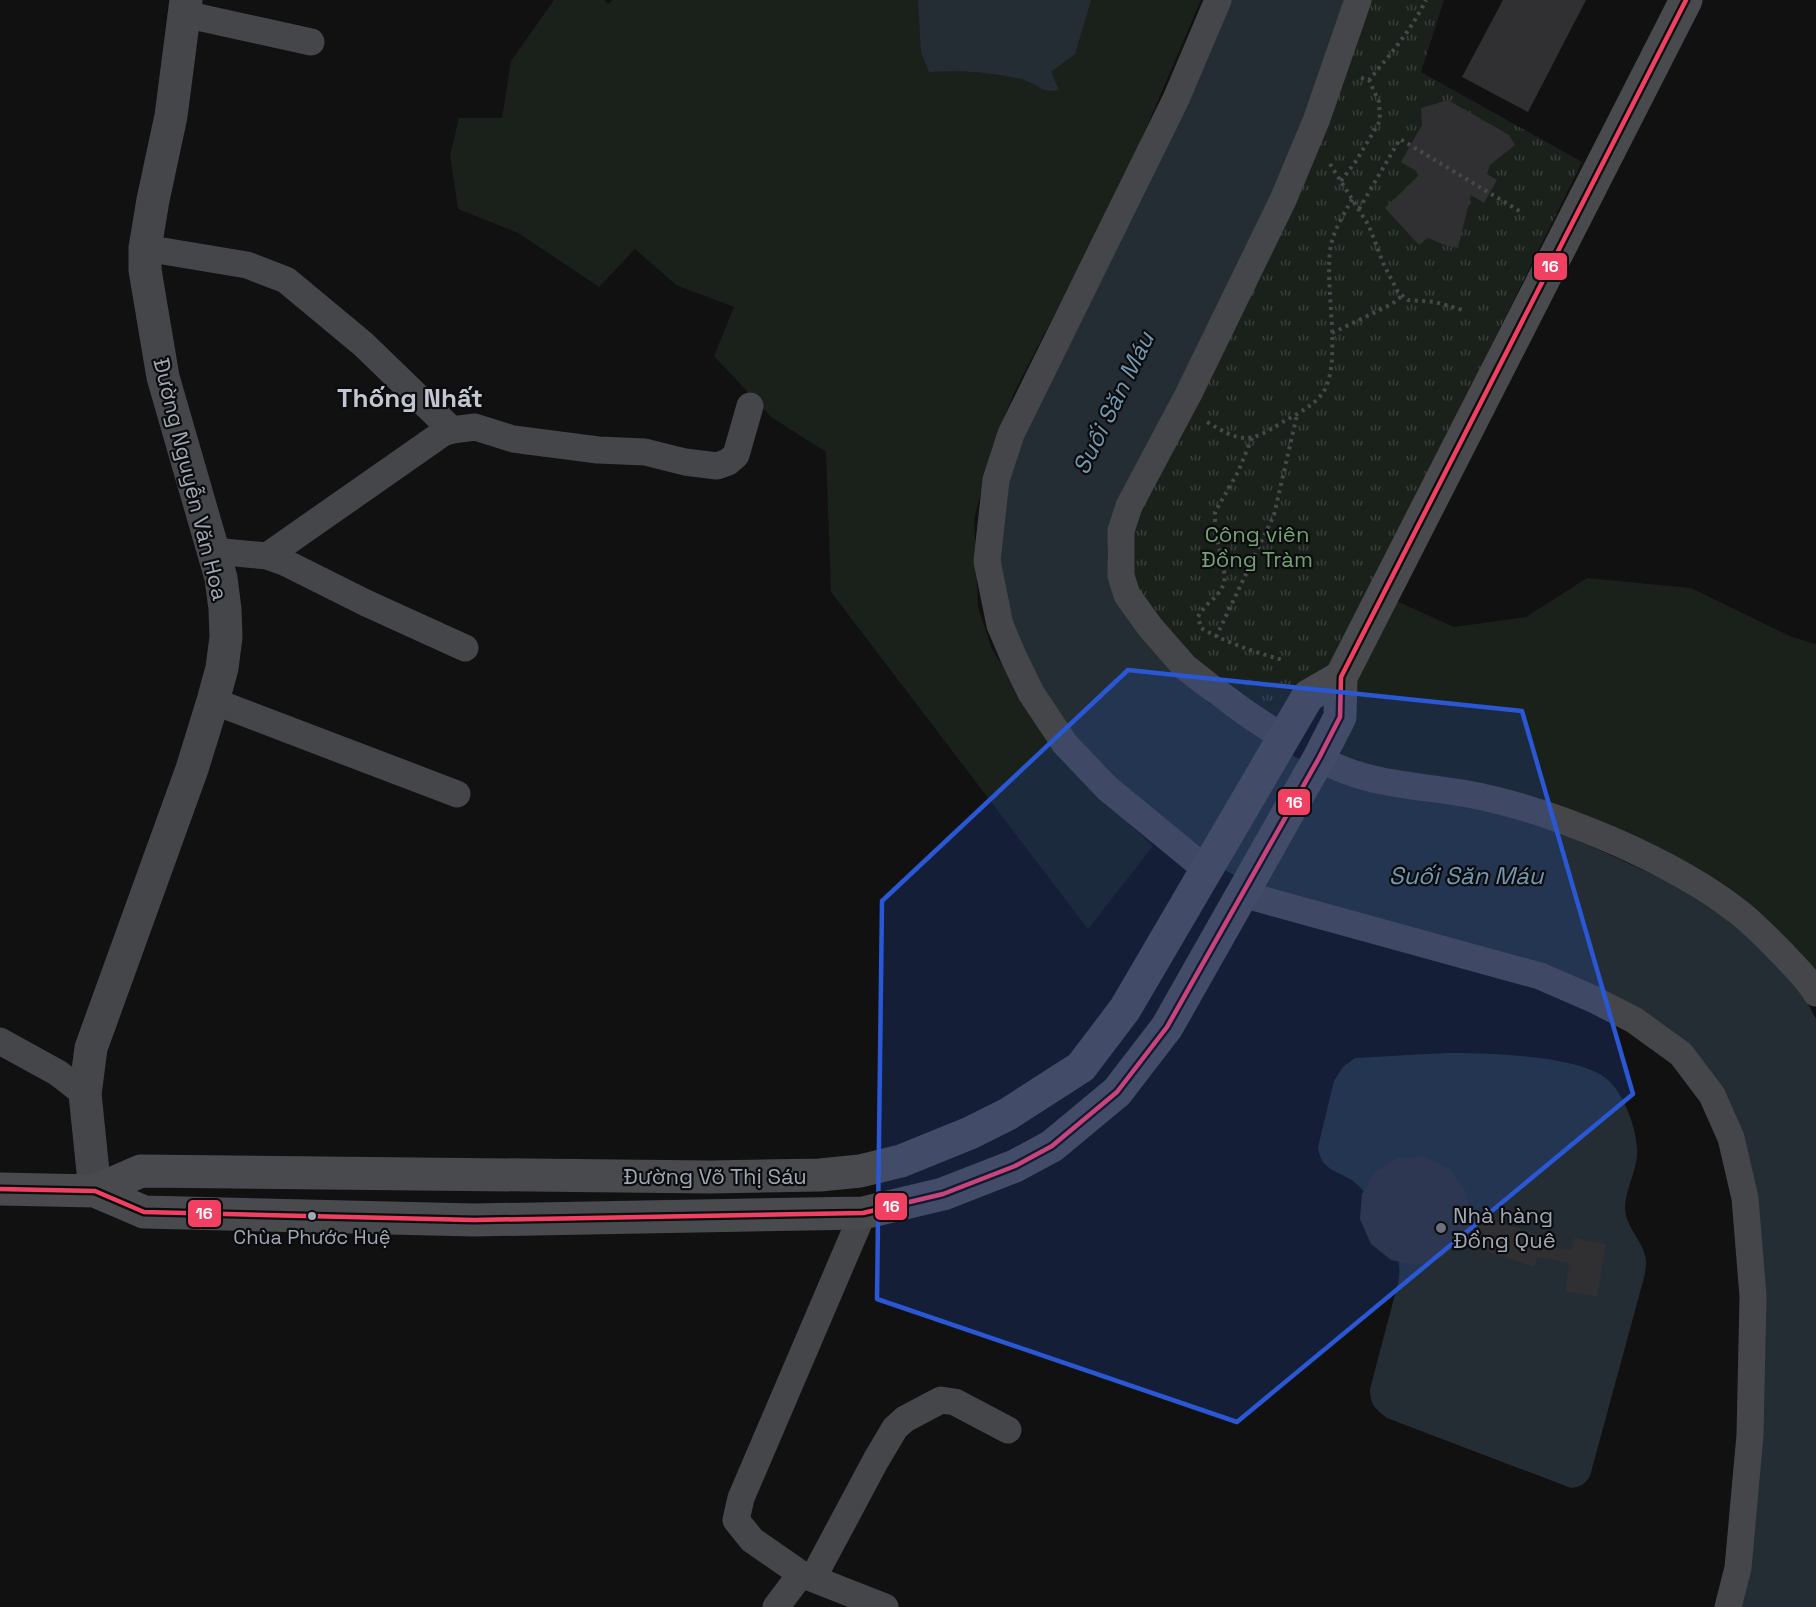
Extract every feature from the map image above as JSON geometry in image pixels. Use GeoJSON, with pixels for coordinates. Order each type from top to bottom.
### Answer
{"type":"FeatureCollection","features":[{"type":"Feature","properties":{"kind":"main road"},"geometry":{"type":"LineString","coordinates":[[1319,758],[1340,717],[1341,677],[1686,0]]}},
{"type":"Feature","properties":{"kind":"main road"},"geometry":{"type":"LineString","coordinates":[[1284,738],[1308,696],[1341,677]]}},
{"type":"Feature","properties":{"kind":"main road","name":"Đường Võ Thị Sáu"},"geometry":{"type":"LineString","coordinates":[[95,1191],[141,1171],[710,1177],[820,1175],[860,1171],[901,1161],[970,1133],[1008,1114],[1081,1067],[1125,1009],[1284,738]]}},
{"type":"Feature","properties":{"kind":"main road","name":"Đường Võ Thị Sáu"},"geometry":{"type":"LineString","coordinates":[[0,1189],[95,1191],[144,1212],[474,1220],[863,1213],[943,1194],[1015,1166],[1052,1146],[1117,1092],[1167,1027],[1319,758]]}},
{"type":"Feature","properties":{"kind":"street"},"geometry":{"type":"LineString","coordinates":[[1208,871],[1107,788],[1065,744],[1031,693],[1000,625],[987,561],[996,480],[1011,434],[1176,99],[1218,0]]}},
{"type":"Feature","properties":{"kind":"street"},"geometry":{"type":"LineString","coordinates":[[1284,738],[1246,713],[1185,667],[1136,610],[1127,595],[1121,576],[1121,531],[1129,506],[1182,407],[1278,210],[1311,134],[1358,0]]}},
{"type":"Feature","properties":{"kind":"street"},"geometry":{"type":"LineString","coordinates":[[185,7],[311,42]]}},
{"type":"Feature","properties":{"kind":"street","name":"Đường Nguyễn Văn Hoa"},"geometry":{"type":"LineString","coordinates":[[95,1191],[85,1094],[95,1038],[192,769],[222,668],[226,637],[225,609],[214,551],[163,377],[145,270],[145,248],[171,116],[185,7]]}},
{"type":"Feature","properties":{"kind":"street"},"geometry":{"type":"LineString","coordinates":[[145,248],[247,265],[286,280],[363,344],[452,430]]}},
{"type":"Feature","properties":{"kind":"street"},"geometry":{"type":"LineString","coordinates":[[267,556],[443,433],[452,430],[475,427],[513,439],[598,450],[645,452],[685,462],[717,466],[728,462],[736,455],[750,406]]}},
{"type":"Feature","properties":{"kind":"street"},"geometry":{"type":"LineString","coordinates":[[214,551],[267,556],[284,561],[366,603],[465,648]]}},
{"type":"Feature","properties":{"kind":"street"},"geometry":{"type":"LineString","coordinates":[[213,701],[458,794]]}},
{"type":"Feature","properties":{"kind":"street"},"geometry":{"type":"LineString","coordinates":[[1319,758],[1334,767],[1398,785],[1467,794],[1509,805],[1593,832],[1636,852],[1680,873],[1742,914],[1797,969],[1816,993]]}},
{"type":"Feature","properties":{"kind":"street"},"geometry":{"type":"LineString","coordinates":[[1242,894],[1540,976],[1634,1020],[1681,1054],[1712,1095],[1731,1138],[1745,1198],[1753,1296],[1750,1435],[1738,1568],[1728,1607]]}},
{"type":"Feature","properties":{"kind":"street"},"geometry":{"type":"LineString","coordinates":[[0,1041],[58,1073],[85,1094]]}},
{"type":"Feature","properties":{"kind":"street"},"geometry":{"type":"LineString","coordinates":[[863,1213],[741,1498],[736,1520],[753,1540],[807,1576],[885,1607]]}},
{"type":"Feature","properties":{"kind":"street"},"geometry":{"type":"LineString","coordinates":[[776,1607],[807,1576],[895,1428],[905,1419],[941,1400],[955,1402],[1008,1430]]}},
{"type":"Feature","properties":{"kind":"path"},"geometry":{"type":"LineString","coordinates":[[1369,80],[1402,38],[1426,0]]}},
{"type":"Feature","properties":{"kind":"path"},"geometry":{"type":"LineString","coordinates":[[1333,70],[1369,80]]}},
{"type":"Feature","properties":{"kind":"path"},"geometry":{"type":"LineString","coordinates":[[1341,181],[1380,121],[1379,102],[1369,80]]}},
{"type":"Feature","properties":{"kind":"path"},"geometry":{"type":"LineString","coordinates":[[1311,134],[1375,238],[1391,281],[1398,292],[1408,300],[1436,302],[1466,311]]}},
{"type":"Feature","properties":{"kind":"path"},"geometry":{"type":"LineString","coordinates":[[1359,209],[1400,139],[1521,212]]}},
{"type":"Feature","properties":{"kind":"path"},"geometry":{"type":"LineString","coordinates":[[1182,407],[1238,439],[1252,438],[1271,430],[1297,414],[1321,395],[1329,383],[1332,367],[1329,266],[1331,243],[1352,200]]}},
{"type":"Feature","properties":{"kind":"path"},"geometry":{"type":"LineString","coordinates":[[1332,333],[1392,304],[1403,295]]}},
{"type":"Feature","properties":{"kind":"path"},"geometry":{"type":"LineString","coordinates":[[1216,637],[1274,515],[1297,414]]}},
{"type":"Feature","properties":{"kind":"path"},"geometry":{"type":"LineString","coordinates":[[1252,438],[1238,472],[1215,512],[1215,528],[1225,576],[1224,584],[1221,593],[1203,608],[1198,617],[1201,628],[1216,637],[1283,660]]}},
{"type":"Feature","properties":{"kind":"highlighted area"},"geometry":{"type":"Polygon","coordinates":[[[1128,670],[1522,711],[1633,1094],[1237,1422],[877,1299],[882,901],[1128,670]]]}},
{"type":"Feature","properties":{"kind":"green space"},"geometry":{"type":"Polygon","coordinates":[[[554,0],[604,0],[609,4],[612,0],[1201,0],[1127,173],[1014,393],[992,448],[974,520],[978,607],[992,649],[1059,758],[1153,846],[1088,929],[831,592],[826,452],[771,417],[714,356],[734,307],[676,285],[635,249],[599,287],[518,233],[458,209],[450,155],[459,118],[502,118],[511,61],[554,0]]]}},
{"type":"Feature","properties":{"kind":"green space","name":"Công viên Đồng Tràm"},"geometry":{"type":"Polygon","coordinates":[[[1370,0],[1444,0],[1421,72],[1582,162],[1336,660],[1278,719],[1253,704],[1193,658],[1144,601],[1133,576],[1133,532],[1140,506],[1370,0]]]}},
{"type":"Feature","properties":{"kind":"green space"},"geometry":{"type":"Polygon","coordinates":[[[1587,578],[1691,588],[1792,637],[1816,644],[1816,971],[1745,902],[1393,771],[1341,757],[1348,679],[1390,598],[1454,627],[1526,617],[1587,578]]]}},
{"type":"Feature","properties":{"kind":"water"},"geometry":{"type":"Polygon","coordinates":[[[918,0],[1091,0],[1075,54],[1051,72],[1059,90],[1048,91],[1021,79],[998,75],[964,71],[929,72],[921,52],[918,0]]]}},
{"type":"Feature","properties":{"kind":"water","name":"Suối Săn Máu"},"geometry":{"type":"Polygon","coordinates":[[[1230,0],[1346,0],[1291,150],[1264,212],[1109,527],[1107,554],[1109,578],[1176,674],[1210,704],[1289,754],[1354,786],[1417,800],[1488,810],[1569,836],[1669,882],[1734,923],[1770,956],[1803,994],[1816,1019],[1816,1607],[1740,1607],[1742,1132],[1635,1007],[1259,889],[1225,870],[1116,780],[1073,735],[1040,686],[1012,622],[999,562],[1008,482],[1023,437],[1186,107],[1230,0]]]}},
{"type":"Feature","properties":{"kind":"water"},"geometry":{"type":"Polygon","coordinates":[[[1447,1053],[1531,1057],[1577,1065],[1595,1072],[1614,1086],[1631,1120],[1636,1138],[1637,1155],[1625,1209],[1628,1222],[1645,1253],[1645,1274],[1590,1476],[1577,1487],[1571,1488],[1387,1418],[1376,1409],[1371,1399],[1370,1389],[1398,1283],[1399,1265],[1377,1212],[1364,1192],[1353,1181],[1328,1167],[1320,1156],[1318,1147],[1334,1081],[1343,1067],[1355,1058],[1447,1053]]]}},
{"type":"Feature","properties":{"kind":"building"},"geometry":{"type":"Polygon","coordinates":[[[1503,0],[1586,0],[1528,112],[1462,77],[1503,0]]]}},
{"type":"Feature","properties":{"kind":"building"},"geometry":{"type":"Polygon","coordinates":[[[1448,100],[1509,135],[1515,145],[1490,165],[1487,174],[1497,180],[1484,203],[1471,195],[1458,248],[1428,238],[1419,245],[1385,208],[1418,176],[1416,171],[1401,162],[1422,125],[1421,108],[1448,100]]]}},
{"type":"Feature","properties":{"kind":"building","name":"Nhà hàng Đồng Quê"},"geometry":{"type":"Polygon","coordinates":[[[1425,1157],[1448,1168],[1465,1189],[1469,1212],[1544,1237],[1541,1246],[1572,1250],[1574,1238],[1606,1244],[1597,1297],[1565,1291],[1569,1263],[1537,1257],[1534,1267],[1459,1242],[1442,1258],[1417,1265],[1391,1260],[1371,1244],[1360,1219],[1362,1194],[1376,1171],[1398,1158],[1425,1157]]]}},
{"type":"Feature","properties":{"kind":"transit line","name":"16"},"geometry":{"type":"LineString","coordinates":[[0,1189],[95,1191],[144,1212],[474,1220],[863,1213],[943,1194],[1015,1166],[1052,1146],[1117,1092],[1167,1027],[1319,758],[1340,717],[1341,677],[1686,0]]}},
{"type":"Feature","properties":{"kind":"place","name":"Chùa Phước Huệ"},"geometry":{"type":"Point","coordinates":[312,1216]}},
{"type":"Feature","properties":{"kind":"place","name":"Nhà hàng Đồng Quê"},"geometry":{"type":"Point","coordinates":[1441,1228]}},
{"type":"Feature","properties":{"kind":"district","name":"Thống Nhất"},"geometry":{"type":"Point","coordinates":[410,398]}}]}
